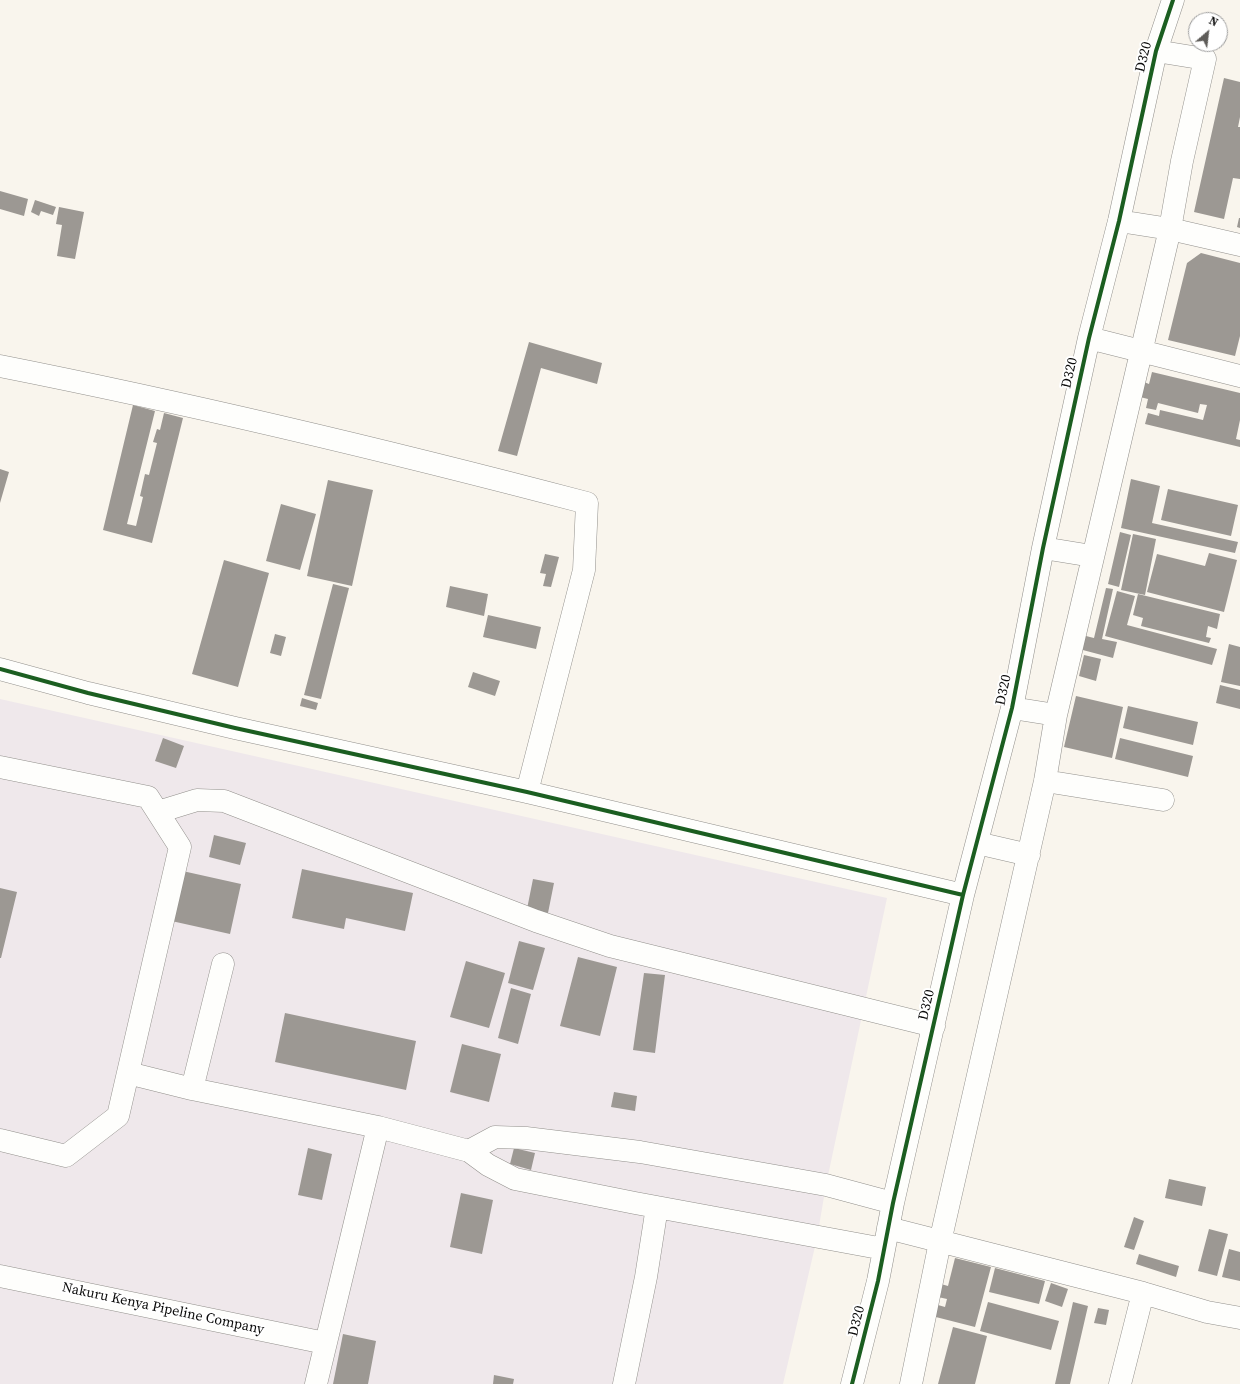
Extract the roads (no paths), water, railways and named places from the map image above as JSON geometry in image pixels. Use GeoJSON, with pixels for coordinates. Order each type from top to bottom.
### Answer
{"type":"FeatureCollection","features":[{"type":"Feature","properties":{"kind":"street","name":"D320"},"geometry":{"type":"LineString","coordinates":[[852,1384],[878,1281],[893,1203],[963,895],[1012,708],[1043,548],[1089,338],[1119,221],[1156,51],[1173,0]]}},
{"type":"Feature","properties":{"kind":"street"},"geometry":{"type":"LineString","coordinates":[[911,1384],[940,1242],[1029,855],[1045,781],[1056,715],[1092,556],[1170,229],[1182,161],[1205,59],[1156,51]]}},
{"type":"Feature","properties":{"kind":"street"},"geometry":{"type":"LineString","coordinates":[[1119,221],[1170,229],[1240,245]]}},
{"type":"Feature","properties":{"kind":"street"},"geometry":{"type":"LineString","coordinates":[[1089,338],[1240,376]]}},
{"type":"Feature","properties":{"kind":"street"},"geometry":{"type":"LineString","coordinates":[[0,366],[146,395],[463,470],[587,503],[584,570],[527,792]]}},
{"type":"Feature","properties":{"kind":"street"},"geometry":{"type":"LineString","coordinates":[[1043,548],[1092,556]]}},
{"type":"Feature","properties":{"kind":"street"},"geometry":{"type":"LineString","coordinates":[[0,669],[88,693],[234,728],[527,792],[963,895]]}},
{"type":"Feature","properties":{"kind":"street"},"geometry":{"type":"LineString","coordinates":[[1012,708],[1056,715]]}},
{"type":"Feature","properties":{"kind":"street"},"geometry":{"type":"LineString","coordinates":[[0,767],[148,797],[180,847],[118,1116],[66,1156],[0,1140]]}},
{"type":"Feature","properties":{"kind":"street"},"geometry":{"type":"LineString","coordinates":[[1045,781],[1163,800]]}},
{"type":"Feature","properties":{"kind":"street"},"geometry":{"type":"LineString","coordinates":[[158,812],[196,800],[224,801],[536,921],[610,946],[934,1026]]}},
{"type":"Feature","properties":{"kind":"street"},"geometry":{"type":"LineString","coordinates":[[977,843],[1029,855]]}},
{"type":"Feature","properties":{"kind":"street"},"geometry":{"type":"LineString","coordinates":[[192,1089],[223,964]]}},
{"type":"Feature","properties":{"kind":"street"},"geometry":{"type":"LineString","coordinates":[[128,1073],[192,1089],[378,1127],[469,1151],[488,1165],[515,1178],[657,1208],[886,1238],[940,1242],[1143,1293],[1207,1312],[1240,1318]]}},
{"type":"Feature","properties":{"kind":"street"},"geometry":{"type":"LineString","coordinates":[[316,1384],[378,1127]]}},
{"type":"Feature","properties":{"kind":"street"},"geometry":{"type":"LineString","coordinates":[[469,1151],[495,1137],[534,1139],[640,1152],[826,1185],[893,1203]]}},
{"type":"Feature","properties":{"kind":"street"},"geometry":{"type":"LineString","coordinates":[[624,1384],[646,1277],[657,1208]]}},
{"type":"Feature","properties":{"kind":"street","name":"Nakuru Kenya Pipeline Company"},"geometry":{"type":"LineString","coordinates":[[0,1276],[325,1343]]}},
{"type":"Feature","properties":{"kind":"street"},"geometry":{"type":"LineString","coordinates":[[1120,1384],[1143,1293]]}}]}
